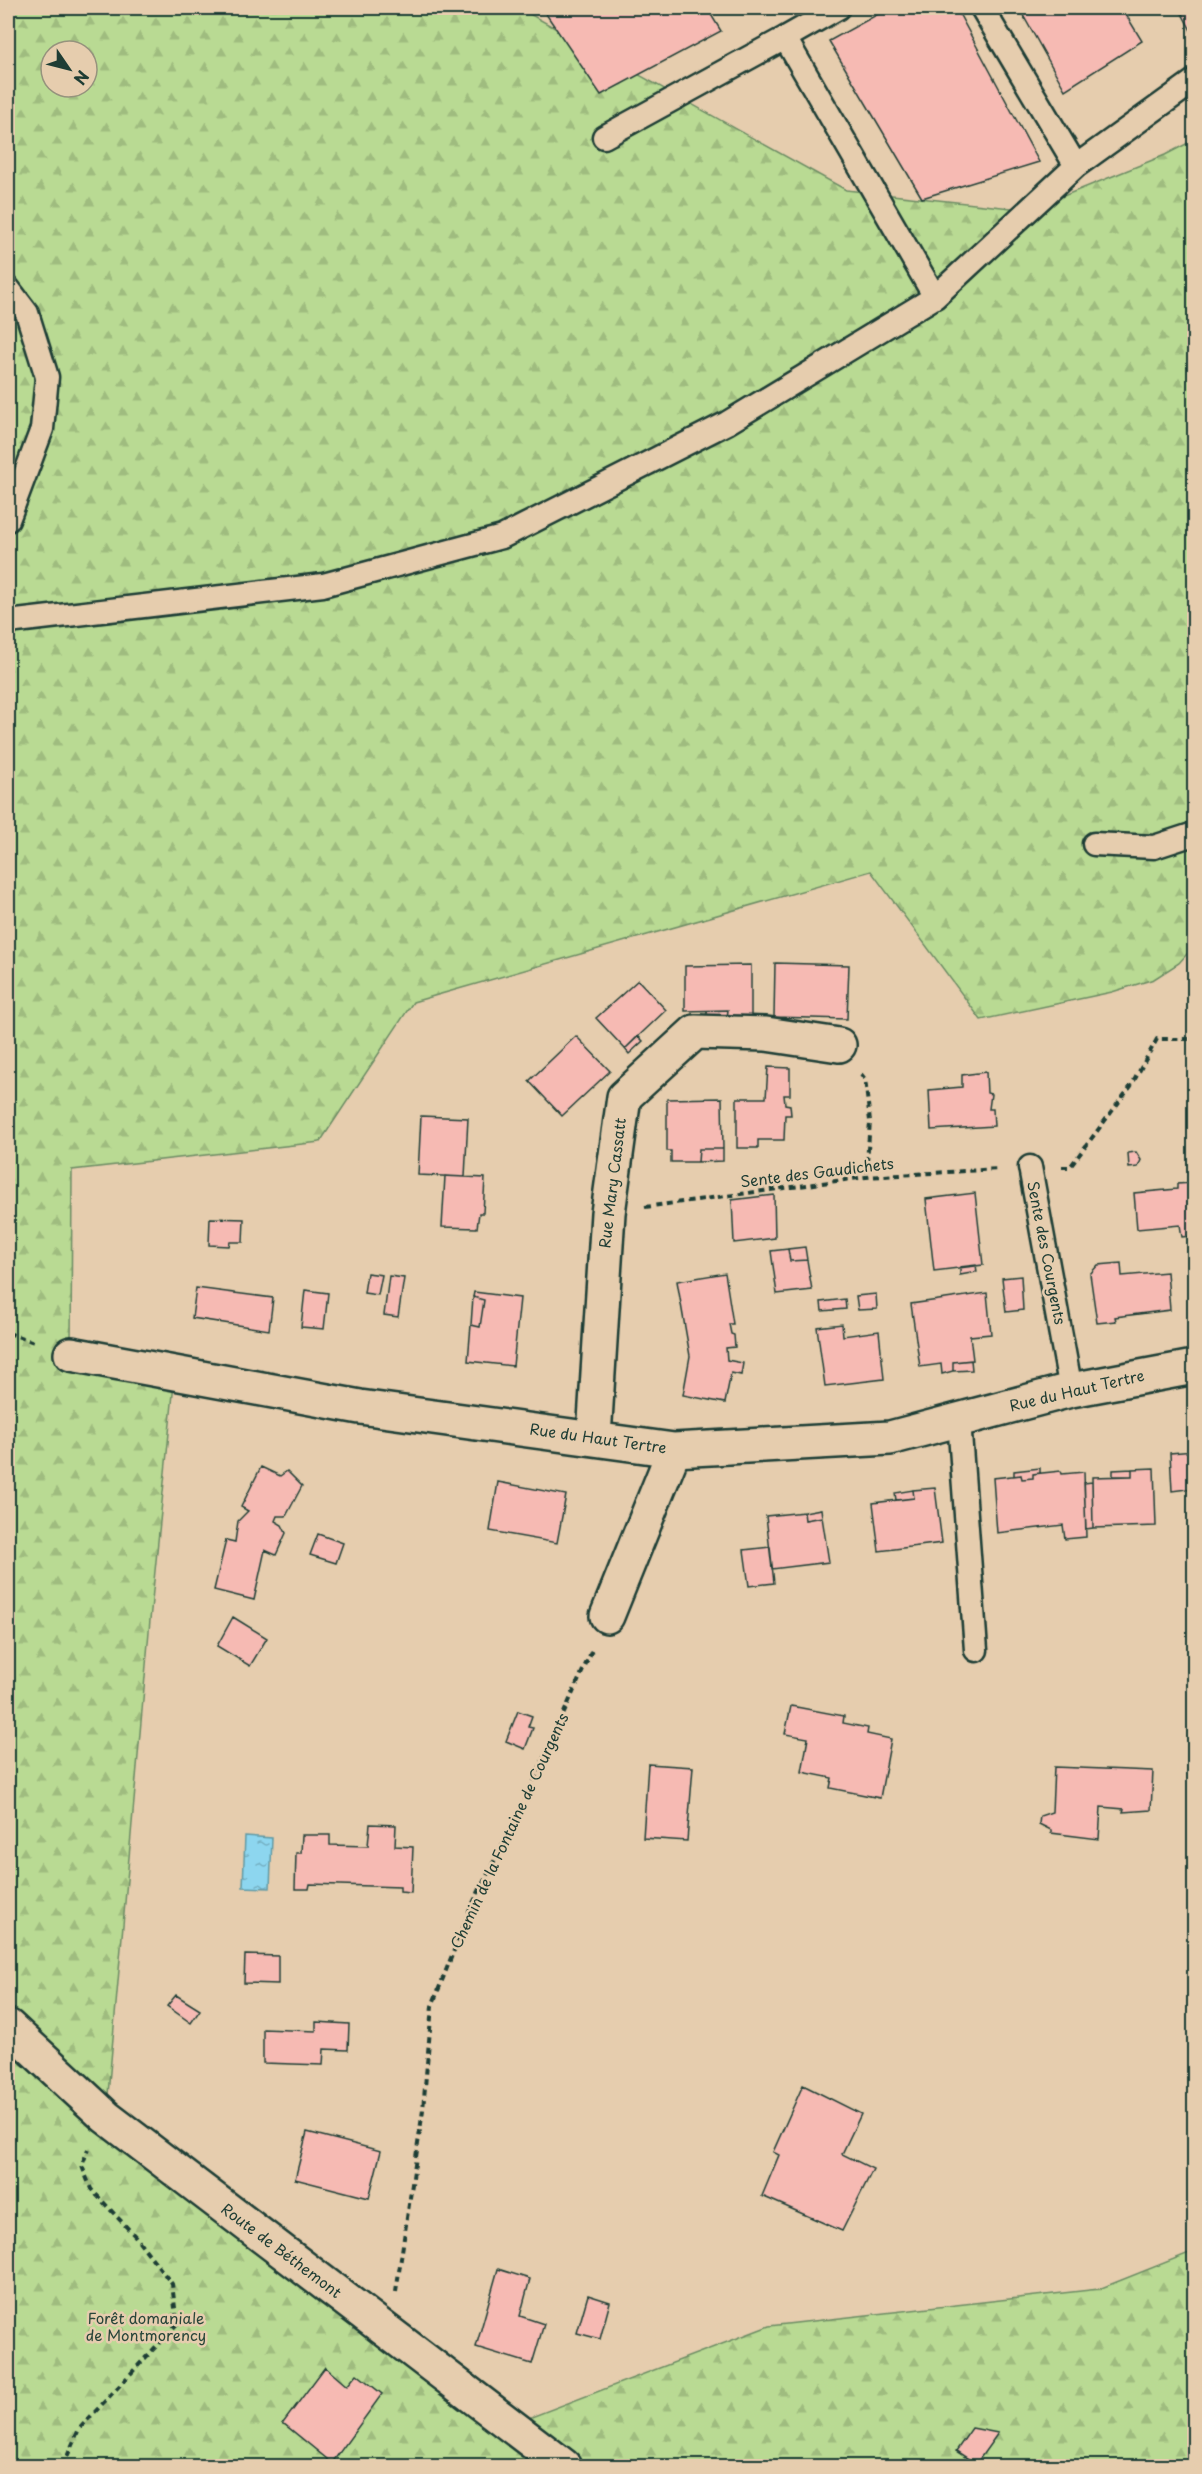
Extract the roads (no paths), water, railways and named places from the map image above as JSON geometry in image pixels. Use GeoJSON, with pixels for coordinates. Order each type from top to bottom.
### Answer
{"type":"FeatureCollection","features":[{"type":"Feature","properties":{"kind":"street","name":"Rue Mary Cassatt"},"geometry":{"type":"LineString","coordinates":[[594,1437],[608,1213],[624,1097],[695,1032],[766,1034],[839,1045]]}},
{"type":"Feature","properties":{"kind":"street","name":"Rue du Haut Tertre"},"geometry":{"type":"LineString","coordinates":[[71,1354],[360,1407],[594,1437],[674,1450],[890,1438],[1071,1390],[1194,1367]]}},
{"type":"Feature","properties":{"kind":"street"},"geometry":{"type":"LineString","coordinates":[[607,1616],[674,1450]]}},
{"type":"Feature","properties":{"kind":"street","name":"Route de Béthemont"},"geometry":{"type":"LineString","coordinates":[[8,2026],[106,2117],[564,2466]]}},
{"type":"Feature","properties":{"kind":"lane"},"geometry":{"type":"LineString","coordinates":[[604,137],[838,8]]}},
{"type":"Feature","properties":{"kind":"lane"},"geometry":{"type":"LineString","coordinates":[[982,8],[1076,166]]}},
{"type":"Feature","properties":{"kind":"lane"},"geometry":{"type":"LineString","coordinates":[[785,38],[935,297]]}},
{"type":"Feature","properties":{"kind":"lane"},"geometry":{"type":"LineString","coordinates":[[8,622],[322,585],[502,537],[728,423],[935,297],[1076,166],[1194,81]]}},
{"type":"Feature","properties":{"kind":"lane"},"geometry":{"type":"LineString","coordinates":[[8,288],[27,313],[47,377],[42,429],[8,520]]}},
{"type":"Feature","properties":{"kind":"lane"},"geometry":{"type":"LineString","coordinates":[[1094,844],[1154,847],[1194,834]]}},
{"type":"Feature","properties":{"kind":"lane","name":"Sente des Courgents"},"geometry":{"type":"LineString","coordinates":[[1030,1167],[1071,1390]]}},
{"type":"Feature","properties":{"kind":"lane"},"geometry":{"type":"LineString","coordinates":[[960,1420],[976,1650]]}},
{"type":"Feature","properties":{"kind":"water"},"geometry":{"type":"Polygon","coordinates":[[[245,1836],[272,1838],[270,1888],[243,1887],[245,1836]]]}},
{"type":"Feature","properties":{"kind":"park label","name":"Forêt domaniale de Montmorency"},"geometry":{"type":"Point","coordinates":[146,2328]}}]}
